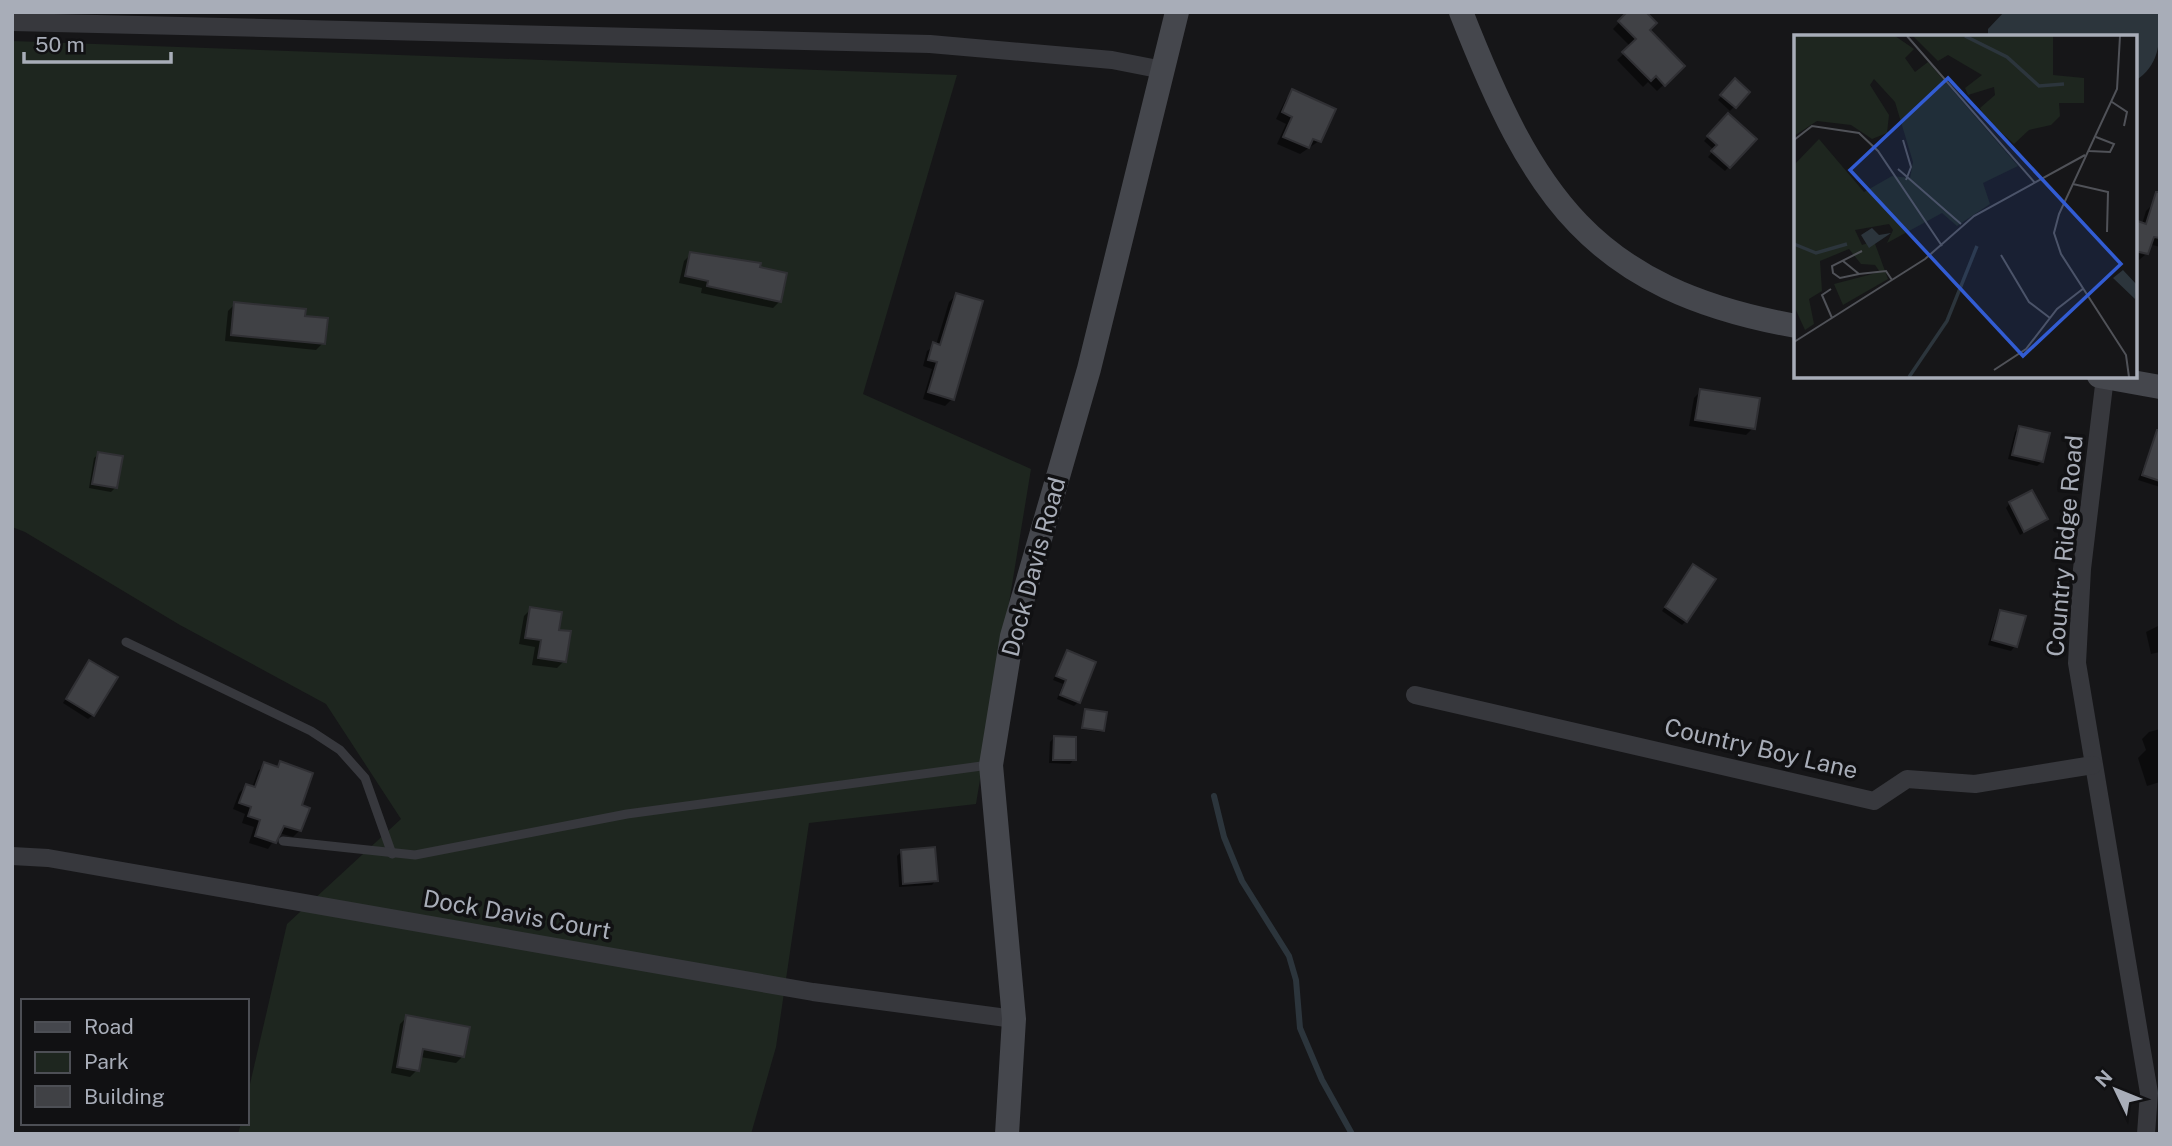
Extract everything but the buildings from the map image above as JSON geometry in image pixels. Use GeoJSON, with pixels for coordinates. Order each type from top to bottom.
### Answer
{"type":"FeatureCollection","features":[{"type":"Feature","properties":{"kind":"street","name":"Dock Davis Road"},"geometry":{"type":"LineString","coordinates":[[1007,1134],[1014,1019],[990,765],[1012,636],[1089,369],[1177,12]]}},
{"type":"Feature","properties":{"kind":"street"},"geometry":{"type":"LineString","coordinates":[[1461,12],[1494,96],[1526,157],[1555,200],[1589,237],[1636,272],[1692,300],[1758,319],[1794,326]]}},
{"type":"Feature","properties":{"kind":"street"},"geometry":{"type":"LineString","coordinates":[[12,22],[930,44],[1112,60],[1163,70]]}},
{"type":"Feature","properties":{"kind":"street","name":"Country Ridge Road"},"geometry":{"type":"LineString","coordinates":[[2102,378],[2082,569],[2077,663],[2149,1093],[2146,1134]]}},
{"type":"Feature","properties":{"kind":"street"},"geometry":{"type":"LineString","coordinates":[[2108,378],[2160,387]]}},
{"type":"Feature","properties":{"kind":"street","name":"Country Boy Lane"},"geometry":{"type":"LineString","coordinates":[[1415,695],[1874,801],[1907,779],[1975,784],[2093,765]]}},
{"type":"Feature","properties":{"kind":"street","name":"Dock Davis Court"},"geometry":{"type":"LineString","coordinates":[[12,856],[48,858],[813,992],[1014,1019]]}},
{"type":"Feature","properties":{"kind":"lane"},"geometry":{"type":"LineString","coordinates":[[126,642],[311,731],[340,750],[365,778],[392,854]]}},
{"type":"Feature","properties":{"kind":"lane"},"geometry":{"type":"LineString","coordinates":[[282,841],[415,855],[627,814],[990,765]]}},
{"type":"Feature","properties":{"kind":"green space"},"geometry":{"type":"Polygon","coordinates":[[[12,41],[957,75],[863,394],[1031,469],[976,804],[809,823],[776,1047],[751,1134],[238,1134],[240,1125],[248,1125],[248,1093],[287,924],[401,819],[326,704],[180,625],[25,532],[12,527],[12,41]]]}},
{"type":"Feature","properties":{"kind":"shaded area"},"geometry":{"type":"Polygon","coordinates":[[[2004,12],[2160,12],[2157,51],[2150,67],[2137,80],[2137,35],[1988,35],[1988,29],[2004,12]]]}},
{"type":"Feature","properties":{"kind":"waterway"},"geometry":{"type":"LineString","coordinates":[[1214,796],[1224,837],[1242,881],[1289,956],[1296,980],[1300,1028],[1322,1080],[1352,1134]]}}]}
